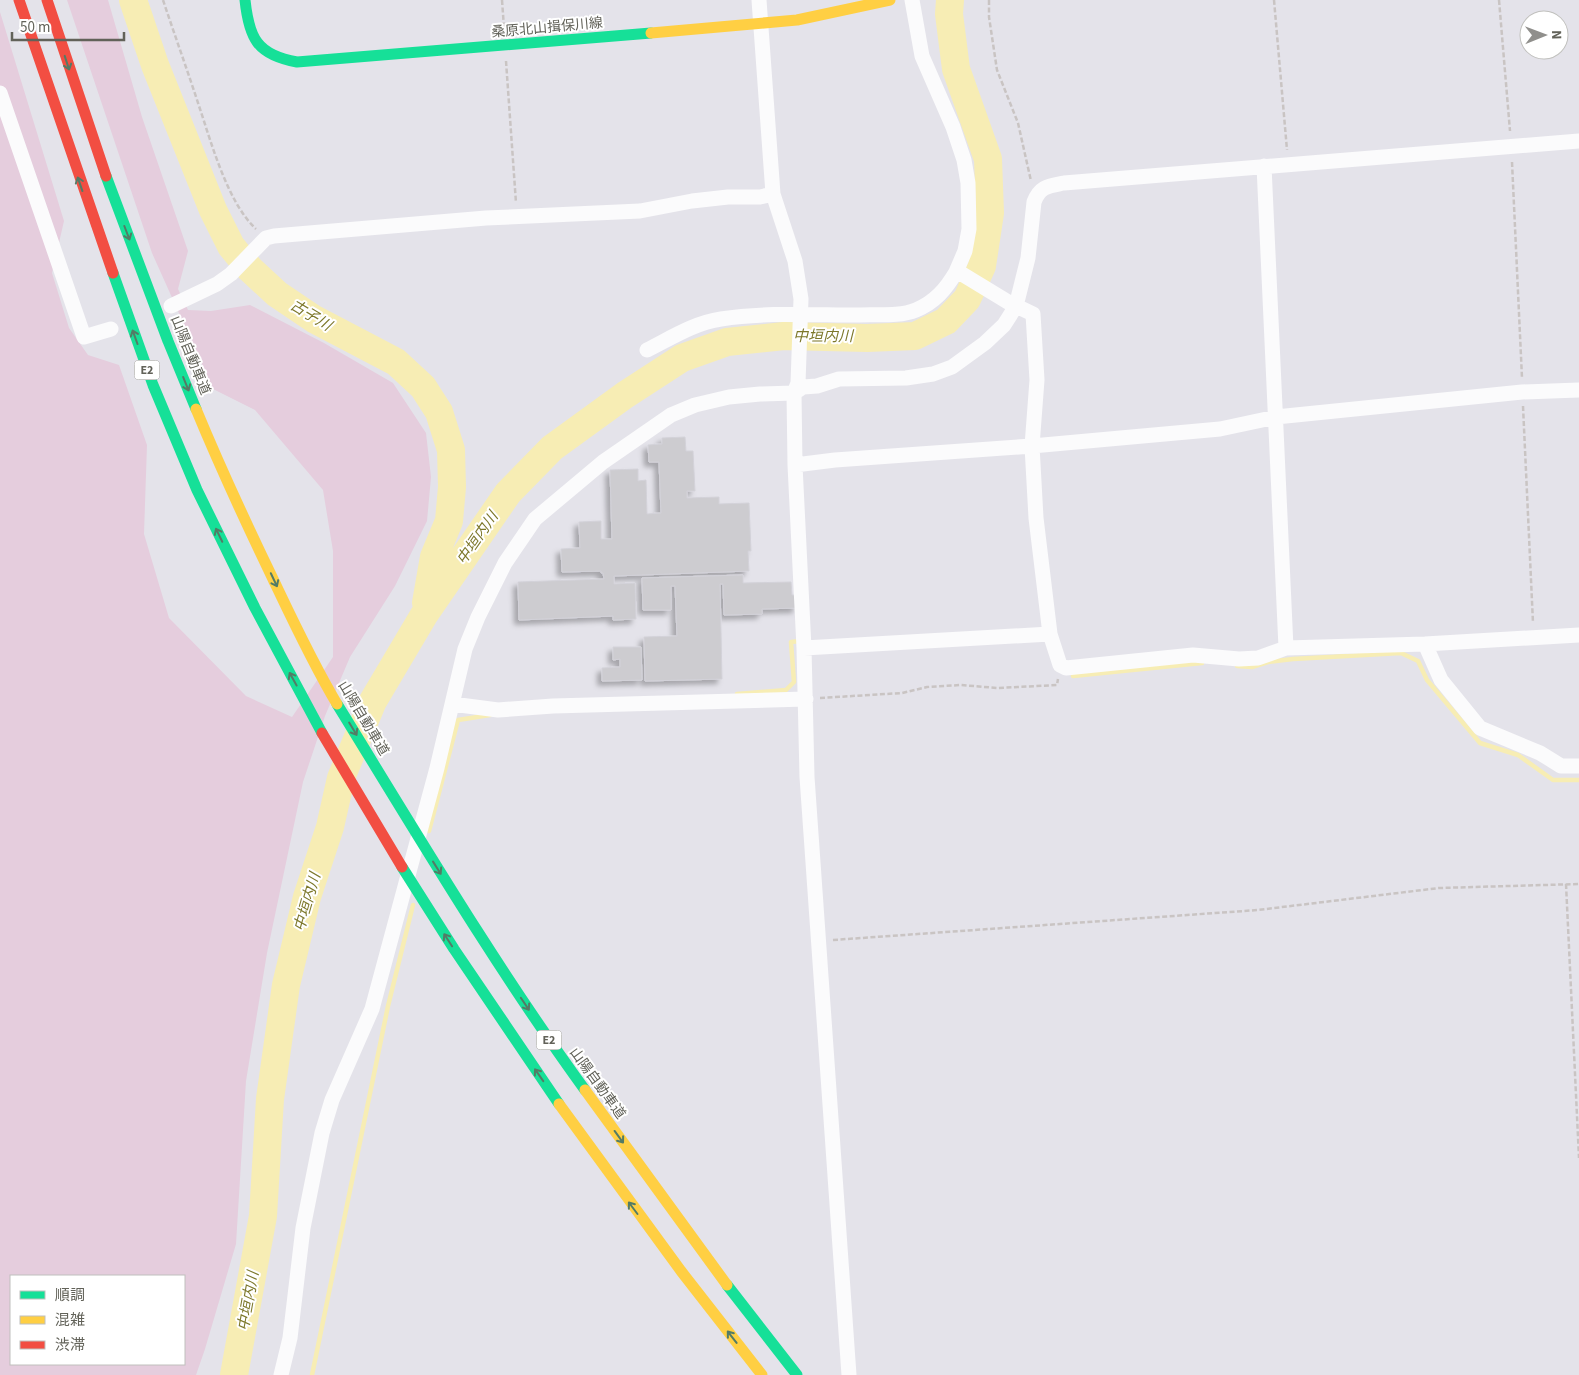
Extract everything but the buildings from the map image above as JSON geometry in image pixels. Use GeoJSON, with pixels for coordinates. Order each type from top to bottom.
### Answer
{"type":"FeatureCollection","features":[{"type":"Feature","properties":{"kind":"main road","name":"E2"},"geometry":{"type":"LineString","coordinates":[[20,0],[84,195],[143,358],[200,496],[259,618],[316,722],[392,853],[536,1072],[632,1206],[762,1375]]}},
{"type":"Feature","properties":{"kind":"main road","name":"山陽自動車道"},"geometry":{"type":"LineString","coordinates":[[47,0],[109,186],[168,341],[224,475],[283,600],[327,687],[482,939],[559,1054],[723,1279],[797,1375]]}},
{"type":"Feature","properties":{"kind":"main road","name":"桑原北山揖保川線"},"geometry":{"type":"LineString","coordinates":[[245,0],[249,30],[256,45],[269,56],[282,61],[297,62],[760,24],[797,20],[890,0]]}},
{"type":"Feature","properties":{"kind":"street"},"geometry":{"type":"LineString","coordinates":[[759,0],[773,194],[795,261],[800,299],[795,465],[806,699],[807,777],[849,1375]]}},
{"type":"Feature","properties":{"kind":"street"},"geometry":{"type":"LineString","coordinates":[[647,350],[702,323],[745,316],[800,318],[890,314],[914,311],[930,303],[946,289],[959,273],[966,252],[969,230],[968,183],[964,160],[953,127],[922,56],[912,0]]}},
{"type":"Feature","properties":{"kind":"street"},"geometry":{"type":"LineString","coordinates":[[0,93],[84,337],[111,329]]}},
{"type":"Feature","properties":{"kind":"street"},"geometry":{"type":"LineString","coordinates":[[281,1375],[290,1338],[303,1228],[322,1133],[332,1100],[372,1009],[437,768],[465,649],[504,563],[535,519],[603,462],[671,415],[695,405],[729,397],[817,386],[839,379],[906,378],[933,374],[952,367],[984,344],[1004,325],[1028,258],[1034,202],[1037,194],[1045,187],[1064,183],[1579,141]]}},
{"type":"Feature","properties":{"kind":"street"},"geometry":{"type":"LineString","coordinates":[[1264,166],[1286,648]]}},
{"type":"Feature","properties":{"kind":"street"},"geometry":{"type":"LineString","coordinates":[[171,306],[217,284],[231,274],[264,240],[284,235],[517,217],[640,211],[692,201],[728,197],[760,197],[773,194]]}},
{"type":"Feature","properties":{"kind":"street"},"geometry":{"type":"LineString","coordinates":[[959,273],[1033,314],[1037,380],[1032,446],[1036,518],[1050,634],[1060,666],[1066,668],[1193,655],[1239,659],[1258,658],[1286,648],[1424,644],[1579,635]]}},
{"type":"Feature","properties":{"kind":"street"},"geometry":{"type":"LineString","coordinates":[[795,465],[835,460],[1032,446],[1220,429],[1276,416],[1522,392],[1579,390]]}},
{"type":"Feature","properties":{"kind":"street"},"geometry":{"type":"LineString","coordinates":[[804,648],[1050,634]]}},
{"type":"Feature","properties":{"kind":"street"},"geometry":{"type":"LineString","coordinates":[[1424,644],[1441,680],[1480,728],[1540,753],[1561,766],[1579,766]]}},
{"type":"Feature","properties":{"kind":"street"},"geometry":{"type":"LineString","coordinates":[[452,704],[498,710],[552,706],[806,699]]}},
{"type":"Feature","properties":{"kind":"path"},"geometry":{"type":"LineString","coordinates":[[163,0],[220,171],[250,224],[264,240]]}},
{"type":"Feature","properties":{"kind":"path"},"geometry":{"type":"LineString","coordinates":[[502,0],[517,217]]}},
{"type":"Feature","properties":{"kind":"path"},"geometry":{"type":"LineString","coordinates":[[989,0],[989,17],[997,70],[1018,123],[1032,186],[1037,194]]}},
{"type":"Feature","properties":{"kind":"path"},"geometry":{"type":"LineString","coordinates":[[1274,0],[1288,164]]}},
{"type":"Feature","properties":{"kind":"path"},"geometry":{"type":"LineString","coordinates":[[1500,0],[1511,146],[1533,637]]}},
{"type":"Feature","properties":{"kind":"path"},"geometry":{"type":"LineString","coordinates":[[806,699],[902,693],[927,687],[997,688],[1057,685],[1060,666]]}},
{"type":"Feature","properties":{"kind":"path"},"geometry":{"type":"LineString","coordinates":[[1566,884],[1579,1158]]}},
{"type":"Feature","properties":{"kind":"path"},"geometry":{"type":"LineString","coordinates":[[819,942],[1258,910],[1439,888],[1579,884]]}},
{"type":"Feature","properties":{"kind":"shaded area"},"geometry":{"type":"Polygon","coordinates":[[[67,0],[108,0],[142,117],[188,251],[178,289],[188,310],[211,311],[250,305],[324,343],[393,383],[426,433],[431,477],[427,521],[395,586],[350,657],[325,716],[303,782],[267,953],[246,1081],[236,1244],[196,1375],[0,1375],[0,12],[64,221],[52,273],[69,328],[88,355],[119,365],[147,445],[144,534],[169,618],[246,696],[292,717],[333,657],[333,551],[323,490],[255,410],[213,389],[152,253],[67,0]]]}},
{"type":"Feature","properties":{"kind":"waterway","name":"古子川"},"geometry":{"type":"LineString","coordinates":[[133,0],[155,65],[213,210],[231,246],[250,269],[277,294],[314,319],[396,362],[423,387],[439,412],[451,450],[452,487],[449,521],[434,557],[426,603]]}},
{"type":"Feature","properties":{"kind":"waterway","name":"中垣内川"},"geometry":{"type":"LineString","coordinates":[[234,1375],[263,1216],[270,1099],[286,985],[307,897],[330,827],[341,778],[373,701],[424,615],[508,493],[552,448],[625,395],[682,358],[727,342],[784,336],[867,338],[915,336],[946,321],[967,299],[982,266],[990,213],[988,159],[956,69],[949,14],[950,0]]}},
{"type":"Feature","properties":{"kind":"waterway"},"geometry":{"type":"LineString","coordinates":[[737,694],[786,690],[794,682],[791,642],[800,641]]}},
{"type":"Feature","properties":{"kind":"waterway"},"geometry":{"type":"LineString","coordinates":[[1237,666],[1252,667],[1268,662],[1293,659],[1401,653],[1418,661],[1427,680],[1480,743],[1518,755],[1553,780],[1579,780]]}},
{"type":"Feature","properties":{"kind":"waterway"},"geometry":{"type":"LineString","coordinates":[[1073,676],[1202,663]]}},
{"type":"Feature","properties":{"kind":"waterway"},"geometry":{"type":"LineString","coordinates":[[429,831],[458,720],[490,715]]}},
{"type":"Feature","properties":{"kind":"waterway"},"geometry":{"type":"LineString","coordinates":[[312,1375],[388,1006],[413,905]]}},
{"type":"Feature","properties":{"kind":"traffic: fast"},"geometry":{"type":"LineString","coordinates":[[245,0],[249,25],[257,43],[273,55],[297,62],[651,33]]}},
{"type":"Feature","properties":{"kind":"traffic: fast"},"geometry":{"type":"LineString","coordinates":[[106,176],[168,341],[196,409]]}},
{"type":"Feature","properties":{"kind":"traffic: fast"},"geometry":{"type":"LineString","coordinates":[[113,273],[153,385],[197,490],[255,608],[322,733]]}},
{"type":"Feature","properties":{"kind":"traffic: fast"},"geometry":{"type":"LineString","coordinates":[[337,704],[488,948],[585,1090]]}},
{"type":"Feature","properties":{"kind":"traffic: fast"},"geometry":{"type":"LineString","coordinates":[[402,867],[454,949],[559,1104]]}},
{"type":"Feature","properties":{"kind":"traffic: fast"},"geometry":{"type":"LineString","coordinates":[[727,1285],[797,1375]]}},
{"type":"Feature","properties":{"kind":"traffic: slow"},"geometry":{"type":"LineString","coordinates":[[651,33],[797,20],[890,0]]}},
{"type":"Feature","properties":{"kind":"traffic: slow"},"geometry":{"type":"LineString","coordinates":[[196,409],[233,495],[288,611],[311,658],[337,704]]}},
{"type":"Feature","properties":{"kind":"traffic: slow"},"geometry":{"type":"LineString","coordinates":[[585,1090],[727,1285]]}},
{"type":"Feature","properties":{"kind":"traffic: slow"},"geometry":{"type":"LineString","coordinates":[[559,1104],[681,1271],[762,1375]]}},
{"type":"Feature","properties":{"kind":"traffic: jam"},"geometry":{"type":"LineString","coordinates":[[19,0],[113,273]]}},
{"type":"Feature","properties":{"kind":"traffic: jam"},"geometry":{"type":"LineString","coordinates":[[47,0],[106,176]]}},
{"type":"Feature","properties":{"kind":"traffic: jam"},"geometry":{"type":"LineString","coordinates":[[322,733],[402,867]]}}]}
